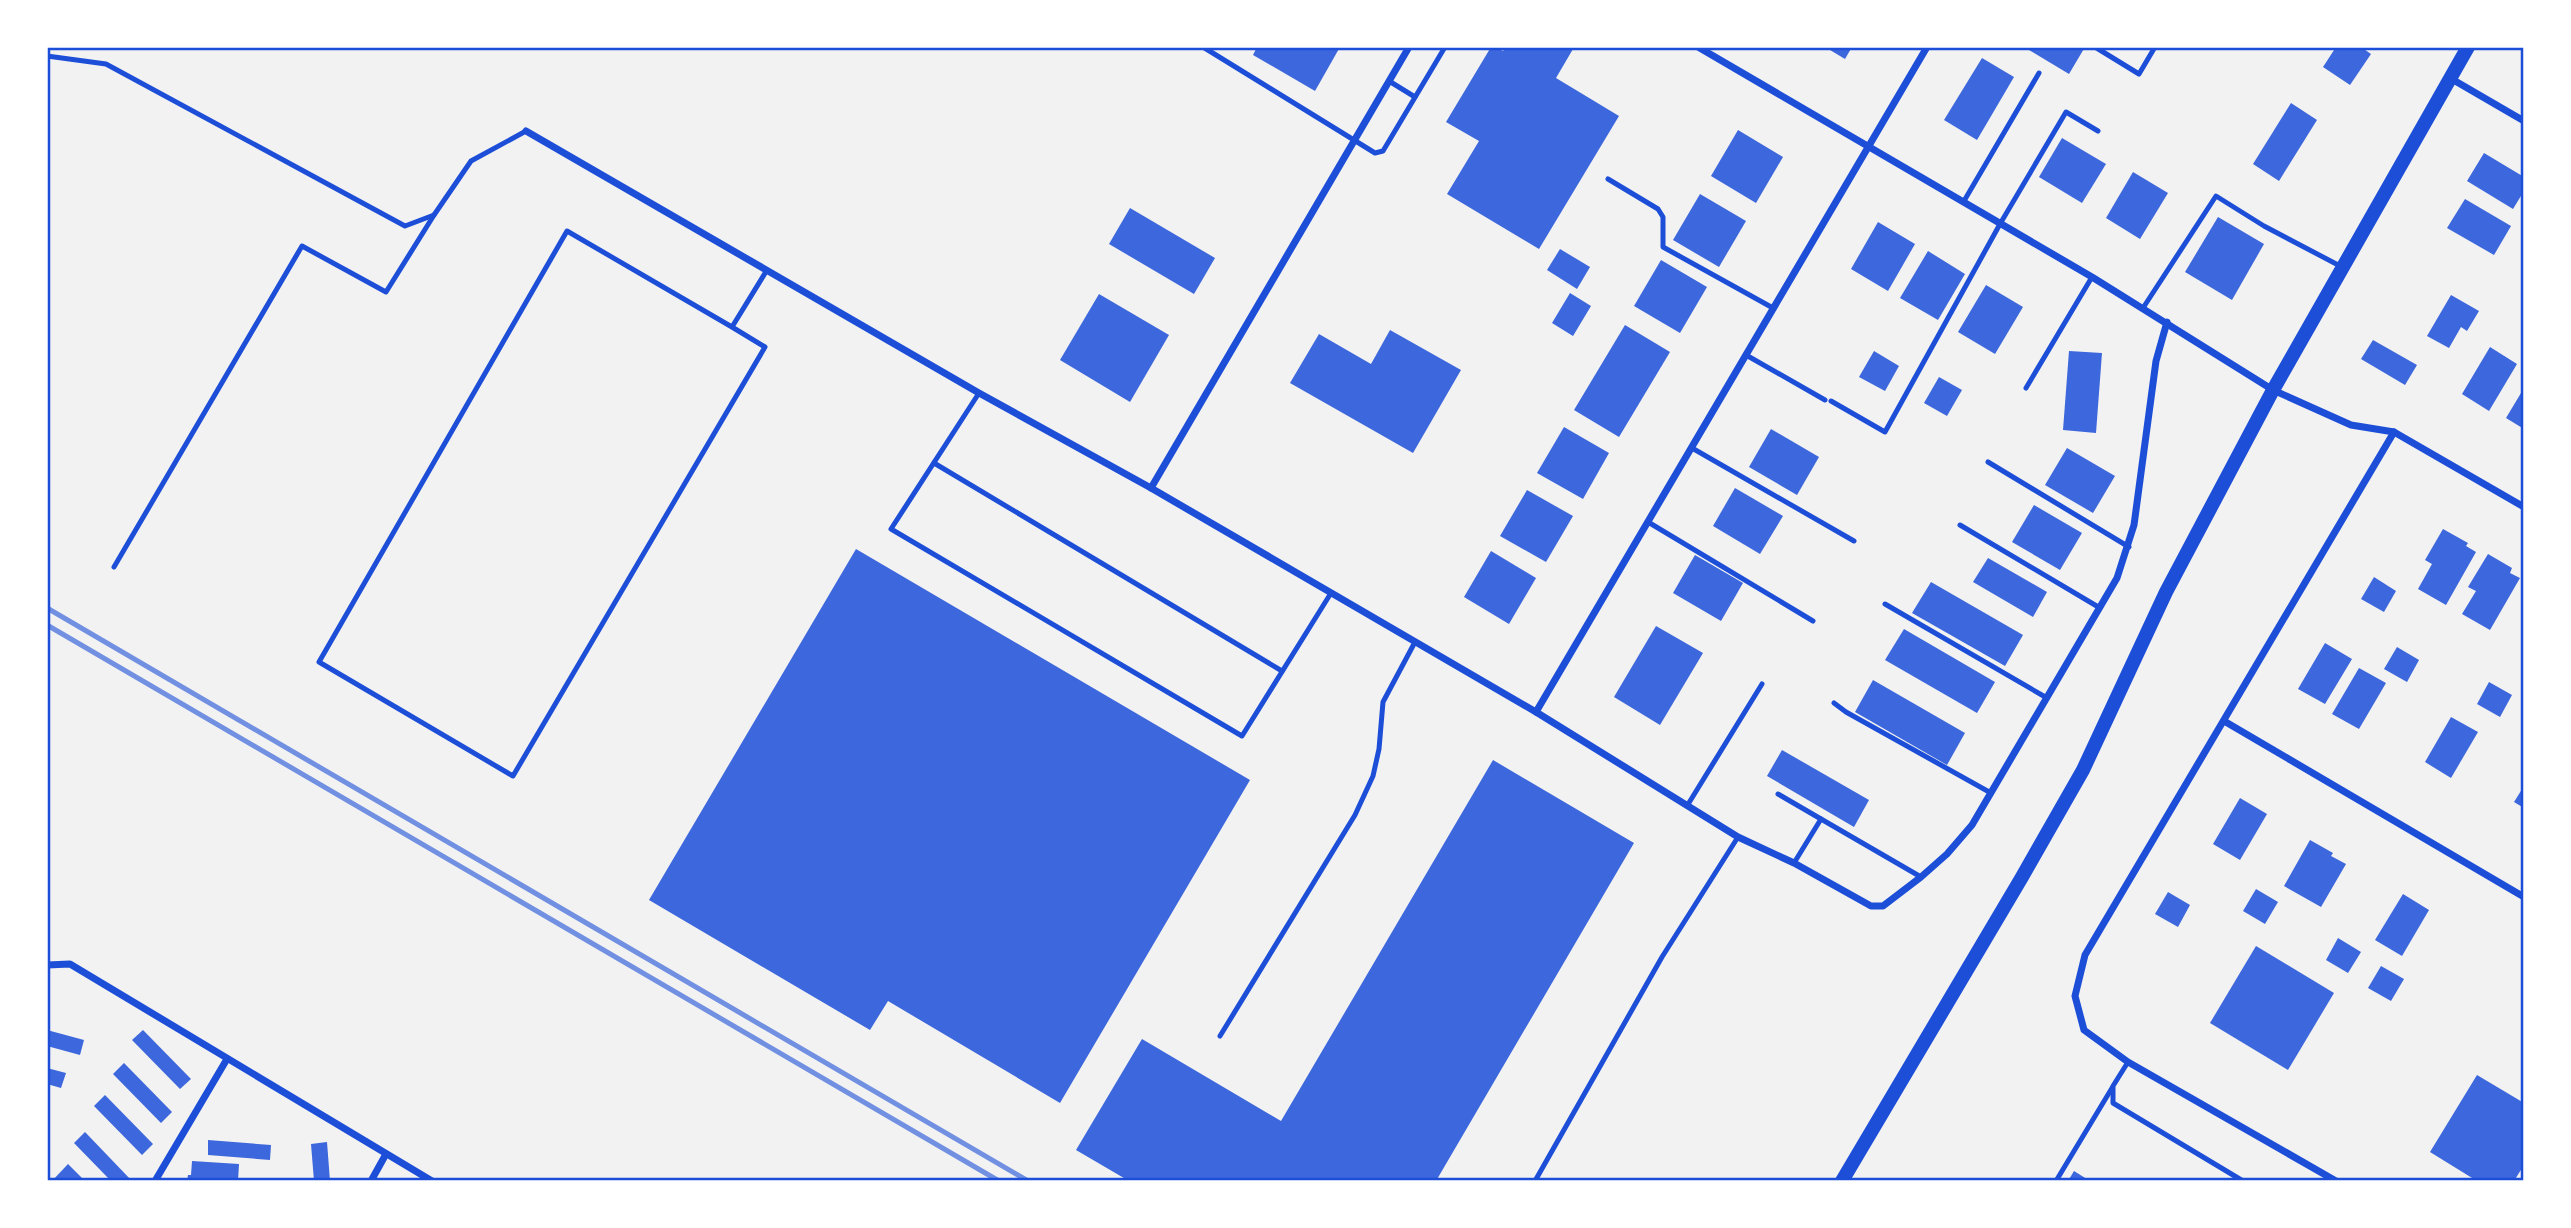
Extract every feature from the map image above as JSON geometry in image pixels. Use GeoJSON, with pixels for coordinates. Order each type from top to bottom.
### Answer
{"type":"FeatureCollection","features":[{"type":"Feature","properties":{"kind":"main road"},"geometry":{"type":"LineString","coordinates":[[1842,1181],[2083,770],[2166,592],[2273,390],[2468,47]]}},
{"type":"Feature","properties":{"kind":"street"},"geometry":{"type":"LineString","coordinates":[[1151,488],[1409,47]]}},
{"type":"Feature","properties":{"kind":"street"},"geometry":{"type":"LineString","coordinates":[[1698,47],[2092,277],[2273,390],[2351,425],[2394,432],[2524,507]]}},
{"type":"Feature","properties":{"kind":"street"},"geometry":{"type":"LineString","coordinates":[[1536,712],[1927,47]]}},
{"type":"Feature","properties":{"kind":"street"},"geometry":{"type":"LineString","coordinates":[[2450,78],[2524,121]]}},
{"type":"Feature","properties":{"kind":"street"},"geometry":{"type":"LineString","coordinates":[[526,131],[979,393],[1151,488],[1536,712],[1738,836],[1794,863],[1871,906],[1883,906],[1921,877],[1947,854],[1972,825],[2117,578],[2129,547],[2140,487],[2156,361],[2167,322]]}},
{"type":"Feature","properties":{"kind":"street"},"geometry":{"type":"LineString","coordinates":[[2336,1181],[2128,1062],[2084,1030],[2075,996],[2085,955],[2394,432]]}},
{"type":"Feature","properties":{"kind":"street"},"geometry":{"type":"LineString","coordinates":[[2224,720],[2524,897]]}},
{"type":"Feature","properties":{"kind":"street"},"geometry":{"type":"LineString","coordinates":[[47,965],[70,964],[432,1181]]}},
{"type":"Feature","properties":{"kind":"street"},"geometry":{"type":"LineString","coordinates":[[155,1181],[227,1059]]}},
{"type":"Feature","properties":{"kind":"street"},"geometry":{"type":"LineString","coordinates":[[370,1181],[386,1154]]}},
{"type":"Feature","properties":{"kind":"lane"},"geometry":{"type":"LineString","coordinates":[[1203,47],[1375,153],[1383,151],[1445,47]]}},
{"type":"Feature","properties":{"kind":"lane"},"geometry":{"type":"LineString","coordinates":[[2095,47],[2138,74],[2155,47]]}},
{"type":"Feature","properties":{"kind":"lane"},"geometry":{"type":"LineString","coordinates":[[47,56],[106,64],[405,226],[434,215]]}},
{"type":"Feature","properties":{"kind":"lane"},"geometry":{"type":"LineString","coordinates":[[1964,201],[2039,74]]}},
{"type":"Feature","properties":{"kind":"lane"},"geometry":{"type":"LineString","coordinates":[[1389,81],[1415,97]]}},
{"type":"Feature","properties":{"kind":"lane"},"geometry":{"type":"LineString","coordinates":[[1746,355],[1885,432],[2000,224],[2066,112],[2098,131]]}},
{"type":"Feature","properties":{"kind":"lane"},"geometry":{"type":"LineString","coordinates":[[114,567],[302,246],[386,292],[471,161],[526,131]]}},
{"type":"Feature","properties":{"kind":"lane"},"geometry":{"type":"LineString","coordinates":[[1608,179],[1658,209],[1663,217],[1663,247],[1773,307]]}},
{"type":"Feature","properties":{"kind":"lane"},"geometry":{"type":"LineString","coordinates":[[2143,308],[2216,196],[2264,226],[2342,267]]}},
{"type":"Feature","properties":{"kind":"lane"},"geometry":{"type":"LineString","coordinates":[[567,231],[732,327],[765,347],[513,776],[318,662],[567,231]]}},
{"type":"Feature","properties":{"kind":"lane"},"geometry":{"type":"LineString","coordinates":[[732,327],[767,270]]}},
{"type":"Feature","properties":{"kind":"lane"},"geometry":{"type":"LineString","coordinates":[[2026,388],[2092,277]]}},
{"type":"Feature","properties":{"kind":"lane"},"geometry":{"type":"LineString","coordinates":[[979,393],[891,529],[1242,736],[1331,593]]}},
{"type":"Feature","properties":{"kind":"lane"},"geometry":{"type":"LineString","coordinates":[[1692,448],[1854,541]]}},
{"type":"Feature","properties":{"kind":"lane"},"geometry":{"type":"LineString","coordinates":[[1988,462],[2129,547]]}},
{"type":"Feature","properties":{"kind":"lane"},"geometry":{"type":"LineString","coordinates":[[934,463],[1282,671]]}},
{"type":"Feature","properties":{"kind":"lane"},"geometry":{"type":"LineString","coordinates":[[1648,522],[1813,621]]}},
{"type":"Feature","properties":{"kind":"lane"},"geometry":{"type":"LineString","coordinates":[[1960,525],[2100,608]]}},
{"type":"Feature","properties":{"kind":"lane"},"geometry":{"type":"LineString","coordinates":[[1885,604],[2048,698]]}},
{"type":"Feature","properties":{"kind":"lane"},"geometry":{"type":"LineString","coordinates":[[1220,1035],[1355,815],[1373,776],[1379,749],[1383,702],[1415,642]]}},
{"type":"Feature","properties":{"kind":"lane"},"geometry":{"type":"LineString","coordinates":[[1687,806],[1762,684]]}},
{"type":"Feature","properties":{"kind":"lane"},"geometry":{"type":"LineString","coordinates":[[1834,703],[1992,793]]}},
{"type":"Feature","properties":{"kind":"lane"},"geometry":{"type":"LineString","coordinates":[[1778,794],[1921,877]]}},
{"type":"Feature","properties":{"kind":"lane"},"geometry":{"type":"LineString","coordinates":[[1794,863],[1821,819]]}},
{"type":"Feature","properties":{"kind":"lane"},"geometry":{"type":"LineString","coordinates":[[1535,1181],[1662,957],[1738,836]]}},
{"type":"Feature","properties":{"kind":"lane"},"geometry":{"type":"LineString","coordinates":[[2056,1181],[2128,1062]]}},
{"type":"Feature","properties":{"kind":"lane"},"geometry":{"type":"LineString","coordinates":[[2113,1086],[2113,1103],[2243,1181]]}},
{"type":"Feature","properties":{"kind":"building"},"geometry":{"type":"Polygon","coordinates":[[[1257,47],[1340,47],[1315,91],[1253,55],[1257,47]]]}},
{"type":"Feature","properties":{"kind":"building"},"geometry":{"type":"Polygon","coordinates":[[[1491,47],[1503,51],[1506,47],[1571,47],[1573,49],[1556,78],[1619,116],[1539,249],[1447,194],[1479,141],[1446,122],[1491,47]]]}},
{"type":"Feature","properties":{"kind":"building"},"geometry":{"type":"Polygon","coordinates":[[[1825,47],[1852,47],[1845,59],[1825,47]]]}},
{"type":"Feature","properties":{"kind":"building"},"geometry":{"type":"Polygon","coordinates":[[[2024,47],[2085,47],[2069,74],[2024,47]]]}},
{"type":"Feature","properties":{"kind":"building"},"geometry":{"type":"Polygon","coordinates":[[[2336,47],[2361,47],[2371,54],[2350,85],[2323,67],[2336,47]]]}},
{"type":"Feature","properties":{"kind":"building"},"geometry":{"type":"Polygon","coordinates":[[[1982,58],[2014,77],[1977,140],[1944,120],[1982,58]]]}},
{"type":"Feature","properties":{"kind":"building"},"geometry":{"type":"Polygon","coordinates":[[[2291,103],[2317,120],[2279,181],[2253,164],[2291,103]]]}},
{"type":"Feature","properties":{"kind":"building"},"geometry":{"type":"Polygon","coordinates":[[[1738,130],[1783,157],[1756,203],[1711,176],[1738,130]]]}},
{"type":"Feature","properties":{"kind":"building"},"geometry":{"type":"Polygon","coordinates":[[[2062,138],[2106,164],[2082,203],[2039,177],[2062,138]]]}},
{"type":"Feature","properties":{"kind":"building"},"geometry":{"type":"Polygon","coordinates":[[[2484,153],[2524,177],[2524,191],[2513,209],[2467,181],[2484,153]]]}},
{"type":"Feature","properties":{"kind":"building"},"geometry":{"type":"Polygon","coordinates":[[[2133,172],[2168,193],[2140,239],[2106,218],[2133,172]]]}},
{"type":"Feature","properties":{"kind":"building"},"geometry":{"type":"Polygon","coordinates":[[[1700,194],[1746,221],[1719,267],[1673,240],[1700,194]]]}},
{"type":"Feature","properties":{"kind":"building"},"geometry":{"type":"Polygon","coordinates":[[[2465,199],[2511,226],[2494,255],[2447,228],[2465,199]]]}},
{"type":"Feature","properties":{"kind":"building"},"geometry":{"type":"Polygon","coordinates":[[[1130,208],[1215,258],[1194,294],[1109,244],[1130,208]]]}},
{"type":"Feature","properties":{"kind":"building"},"geometry":{"type":"Polygon","coordinates":[[[2218,217],[2264,244],[2232,300],[2185,272],[2218,217]]]}},
{"type":"Feature","properties":{"kind":"building"},"geometry":{"type":"Polygon","coordinates":[[[1878,222],[1915,244],[1888,291],[1851,269],[1878,222]]]}},
{"type":"Feature","properties":{"kind":"building"},"geometry":{"type":"Polygon","coordinates":[[[1560,249],[1590,267],[1577,289],[1547,270],[1560,249]]]}},
{"type":"Feature","properties":{"kind":"building"},"geometry":{"type":"Polygon","coordinates":[[[1928,251],[1965,274],[1938,320],[1900,298],[1928,251]]]}},
{"type":"Feature","properties":{"kind":"building"},"geometry":{"type":"Polygon","coordinates":[[[1661,260],[1707,287],[1680,333],[1634,306],[1661,260]]]}},
{"type":"Feature","properties":{"kind":"building"},"geometry":{"type":"Polygon","coordinates":[[[1986,285],[2023,307],[1995,354],[1958,332],[1986,285]]]}},
{"type":"Feature","properties":{"kind":"building"},"geometry":{"type":"Polygon","coordinates":[[[1570,293],[1591,306],[1573,336],[1552,323],[1570,293]]]}},
{"type":"Feature","properties":{"kind":"building"},"geometry":{"type":"Polygon","coordinates":[[[1099,294],[1169,335],[1130,402],[1060,360],[1099,294]]]}},
{"type":"Feature","properties":{"kind":"building"},"geometry":{"type":"Polygon","coordinates":[[[2451,295],[2479,311],[2467,331],[2461,327],[2449,348],[2427,336],[2451,295]]]}},
{"type":"Feature","properties":{"kind":"building"},"geometry":{"type":"Polygon","coordinates":[[[1625,325],[1670,352],[1619,437],[1574,410],[1625,325]]]}},
{"type":"Feature","properties":{"kind":"building"},"geometry":{"type":"Polygon","coordinates":[[[1390,330],[1461,370],[1413,453],[1290,383],[1319,334],[1371,364],[1390,330]]]}},
{"type":"Feature","properties":{"kind":"building"},"geometry":{"type":"Polygon","coordinates":[[[2373,340],[2417,365],[2405,385],[2361,359],[2373,340]]]}},
{"type":"Feature","properties":{"kind":"building"},"geometry":{"type":"Polygon","coordinates":[[[2490,347],[2517,364],[2489,411],[2462,394],[2490,347]]]}},
{"type":"Feature","properties":{"kind":"building"},"geometry":{"type":"Polygon","coordinates":[[[1874,351],[1899,366],[1885,391],[1859,377],[1874,351]]]}},
{"type":"Feature","properties":{"kind":"building"},"geometry":{"type":"Polygon","coordinates":[[[2069,351],[2102,353],[2096,433],[2063,430],[2069,351]]]}},
{"type":"Feature","properties":{"kind":"building"},"geometry":{"type":"Polygon","coordinates":[[[1939,377],[1962,390],[1947,416],[1924,403],[1939,377]]]}},
{"type":"Feature","properties":{"kind":"building"},"geometry":{"type":"Polygon","coordinates":[[[2524,388],[2524,429],[2506,418],[2524,388]]]}},
{"type":"Feature","properties":{"kind":"building"},"geometry":{"type":"Polygon","coordinates":[[[1564,427],[1609,453],[1583,499],[1537,473],[1564,427]]]}},
{"type":"Feature","properties":{"kind":"building"},"geometry":{"type":"Polygon","coordinates":[[[1771,429],[1819,457],[1797,495],[1749,467],[1771,429]]]}},
{"type":"Feature","properties":{"kind":"building"},"geometry":{"type":"Polygon","coordinates":[[[2067,448],[2115,476],[2093,513],[2045,485],[2067,448]]]}},
{"type":"Feature","properties":{"kind":"building"},"geometry":{"type":"Polygon","coordinates":[[[1735,488],[1783,516],[1760,554],[1713,526],[1735,488]]]}},
{"type":"Feature","properties":{"kind":"building"},"geometry":{"type":"Polygon","coordinates":[[[1527,490],[1573,516],[1546,562],[1500,536],[1527,490]]]}},
{"type":"Feature","properties":{"kind":"building"},"geometry":{"type":"Polygon","coordinates":[[[2034,505],[2082,533],[2060,570],[2012,542],[2034,505]]]}},
{"type":"Feature","properties":{"kind":"building"},"geometry":{"type":"Polygon","coordinates":[[[2443,529],[2468,543],[2466,546],[2476,552],[2446,605],[2418,589],[2432,564],[2425,560],[2443,529]]]}},
{"type":"Feature","properties":{"kind":"building"},"geometry":{"type":"Polygon","coordinates":[[[856,549],[1250,780],[1060,1103],[888,1001],[870,1030],[649,900],[856,549]]]}},
{"type":"Feature","properties":{"kind":"building"},"geometry":{"type":"Polygon","coordinates":[[[1491,551],[1536,578],[1509,624],[1464,597],[1491,551]]]}},
{"type":"Feature","properties":{"kind":"building"},"geometry":{"type":"Polygon","coordinates":[[[2488,554],[2512,568],[2510,573],[2520,578],[2490,630],[2462,614],[2476,591],[2468,587],[2488,554]]]}},
{"type":"Feature","properties":{"kind":"building"},"geometry":{"type":"Polygon","coordinates":[[[1695,555],[1743,583],[1721,621],[1673,593],[1695,555]]]}},
{"type":"Feature","properties":{"kind":"building"},"geometry":{"type":"Polygon","coordinates":[[[1988,558],[2047,592],[2033,617],[1973,582],[1988,558]]]}},
{"type":"Feature","properties":{"kind":"building"},"geometry":{"type":"Polygon","coordinates":[[[2374,577],[2396,591],[2384,612],[2361,599],[2374,577]]]}},
{"type":"Feature","properties":{"kind":"building"},"geometry":{"type":"Polygon","coordinates":[[[1931,582],[2023,635],[2005,666],[1912,613],[1931,582]]]}},
{"type":"Feature","properties":{"kind":"building"},"geometry":{"type":"Polygon","coordinates":[[[1656,626],[1703,653],[1660,725],[1614,697],[1656,626]]]}},
{"type":"Feature","properties":{"kind":"building"},"geometry":{"type":"Polygon","coordinates":[[[1904,629],[1995,682],[1977,713],[1885,660],[1904,629]]]}},
{"type":"Feature","properties":{"kind":"building"},"geometry":{"type":"Polygon","coordinates":[[[2325,643],[2352,659],[2325,704],[2298,689],[2325,643]]]}},
{"type":"Feature","properties":{"kind":"building"},"geometry":{"type":"Polygon","coordinates":[[[2397,647],[2419,660],[2407,682],[2384,669],[2397,647]]]}},
{"type":"Feature","properties":{"kind":"building"},"geometry":{"type":"Polygon","coordinates":[[[2359,668],[2386,683],[2359,729],[2332,714],[2359,668]]]}},
{"type":"Feature","properties":{"kind":"building"},"geometry":{"type":"Polygon","coordinates":[[[1873,680],[1965,733],[1947,765],[1855,712],[1873,680]]]}},
{"type":"Feature","properties":{"kind":"building"},"geometry":{"type":"Polygon","coordinates":[[[2489,682],[2512,695],[2500,717],[2477,704],[2489,682]]]}},
{"type":"Feature","properties":{"kind":"building"},"geometry":{"type":"Polygon","coordinates":[[[2451,717],[2478,732],[2451,778],[2425,762],[2451,717]]]}},
{"type":"Feature","properties":{"kind":"building"},"geometry":{"type":"Polygon","coordinates":[[[1782,750],[1869,800],[1854,827],[1767,776],[1782,750]]]}},
{"type":"Feature","properties":{"kind":"building"},"geometry":{"type":"Polygon","coordinates":[[[1493,760],[1634,843],[1436,1181],[1129,1181],[1076,1150],[1142,1039],[1281,1121],[1493,760]]]}},
{"type":"Feature","properties":{"kind":"building"},"geometry":{"type":"Polygon","coordinates":[[[2524,786],[2524,808],[2514,802],[2524,786]]]}},
{"type":"Feature","properties":{"kind":"building"},"geometry":{"type":"Polygon","coordinates":[[[2240,798],[2267,814],[2240,860],[2213,844],[2240,798]]]}},
{"type":"Feature","properties":{"kind":"building"},"geometry":{"type":"Polygon","coordinates":[[[2310,840],[2346,864],[2321,907],[2284,886],[2310,840]]]}},
{"type":"Feature","properties":{"kind":"building"},"geometry":{"type":"Polygon","coordinates":[[[2256,889],[2278,902],[2265,924],[2243,911],[2256,889]]]}},
{"type":"Feature","properties":{"kind":"building"},"geometry":{"type":"Polygon","coordinates":[[[2168,892],[2190,905],[2178,927],[2155,914],[2168,892]]]}},
{"type":"Feature","properties":{"kind":"building"},"geometry":{"type":"Polygon","coordinates":[[[2403,894],[2429,910],[2402,956],[2375,940],[2403,894]]]}},
{"type":"Feature","properties":{"kind":"building"},"geometry":{"type":"Polygon","coordinates":[[[2338,938],[2361,952],[2348,973],[2326,960],[2338,938]]]}},
{"type":"Feature","properties":{"kind":"building"},"geometry":{"type":"Polygon","coordinates":[[[2256,946],[2334,993],[2288,1070],[2210,1023],[2256,946]]]}},
{"type":"Feature","properties":{"kind":"building"},"geometry":{"type":"Polygon","coordinates":[[[2381,966],[2404,979],[2391,1001],[2368,988],[2381,966]]]}},
{"type":"Feature","properties":{"kind":"building"},"geometry":{"type":"Polygon","coordinates":[[[47,1030],[84,1040],[80,1055],[47,1046],[47,1030]]]}},
{"type":"Feature","properties":{"kind":"building"},"geometry":{"type":"Polygon","coordinates":[[[143,1030],[191,1079],[180,1089],[132,1040],[143,1030]]]}},
{"type":"Feature","properties":{"kind":"building"},"geometry":{"type":"Polygon","coordinates":[[[124,1063],[172,1112],[161,1123],[113,1074],[124,1063]]]}},
{"type":"Feature","properties":{"kind":"building"},"geometry":{"type":"Polygon","coordinates":[[[47,1068],[66,1073],[61,1088],[47,1084],[47,1068]]]}},
{"type":"Feature","properties":{"kind":"building"},"geometry":{"type":"Polygon","coordinates":[[[2477,1075],[2524,1103],[2524,1165],[2514,1181],[2477,1181],[2430,1152],[2477,1075]]]}},
{"type":"Feature","properties":{"kind":"building"},"geometry":{"type":"Polygon","coordinates":[[[105,1095],[153,1144],[142,1155],[94,1106],[105,1095]]]}},
{"type":"Feature","properties":{"kind":"building"},"geometry":{"type":"Polygon","coordinates":[[[85,1132],[132,1181],[111,1181],[74,1143],[85,1132]]]}},
{"type":"Feature","properties":{"kind":"building"},"geometry":{"type":"Polygon","coordinates":[[[208,1140],[271,1145],[270,1160],[208,1155],[208,1140]]]}},
{"type":"Feature","properties":{"kind":"building"},"geometry":{"type":"Polygon","coordinates":[[[327,1142],[330,1181],[314,1181],[311,1144],[327,1142]]]}},
{"type":"Feature","properties":{"kind":"building"},"geometry":{"type":"Polygon","coordinates":[[[192,1161],[239,1164],[238,1181],[187,1181],[188,1175],[191,1175],[192,1161]]]}},
{"type":"Feature","properties":{"kind":"building"},"geometry":{"type":"Polygon","coordinates":[[[68,1164],[85,1181],[52,1181],[68,1164]]]}},
{"type":"Feature","properties":{"kind":"building"},"geometry":{"type":"Polygon","coordinates":[[[2074,1171],[2090,1181],[2068,1181],[2074,1171]]]}},
{"type":"Feature","properties":{"kind":"railway"},"geometry":{"type":"LineString","coordinates":[[47,608],[1028,1181]]}},
{"type":"Feature","properties":{"kind":"railway"},"geometry":{"type":"LineString","coordinates":[[47,625],[999,1181]]}}]}
